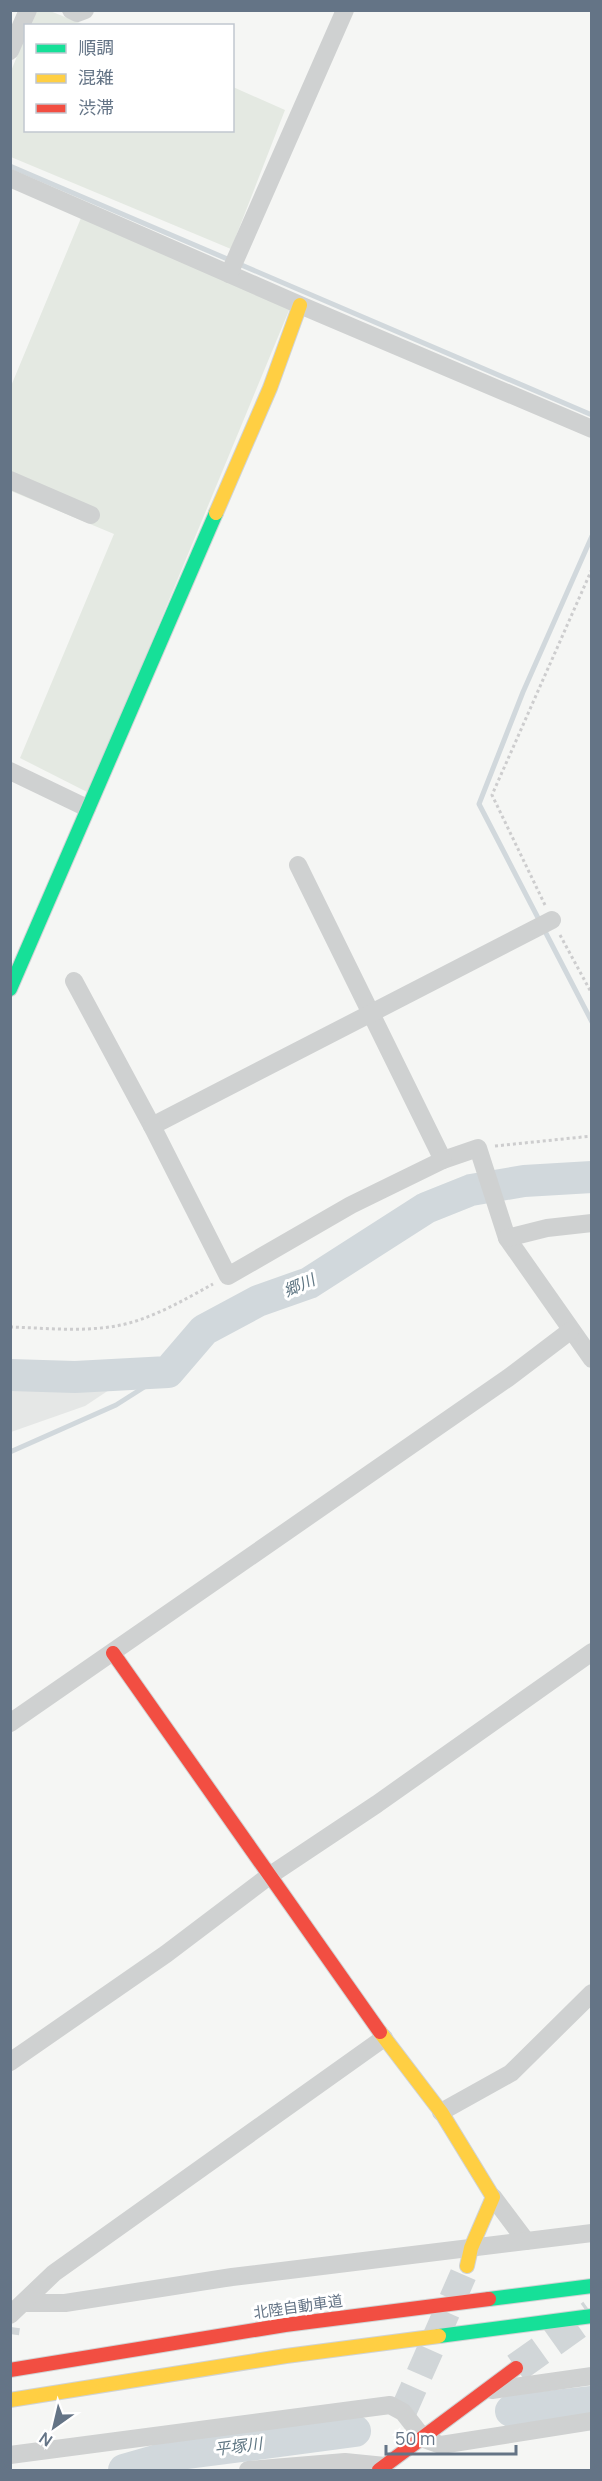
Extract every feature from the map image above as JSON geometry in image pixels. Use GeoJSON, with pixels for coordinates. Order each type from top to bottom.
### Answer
{"type":"FeatureCollection","features":[{"type":"Feature","properties":{"kind":"main road"},"geometry":{"type":"LineString","coordinates":[[10,989],[270,388],[300,305]]}},
{"type":"Feature","properties":{"kind":"main road"},"geometry":{"type":"LineString","coordinates":[[113,1653],[384,2038],[441,2112],[493,2198],[469,2257]]}},
{"type":"Feature","properties":{"kind":"main road","name":"北陸自動車道"},"geometry":{"type":"LineString","coordinates":[[10,2370],[285,2325],[591,2286]]}},
{"type":"Feature","properties":{"kind":"main road"},"geometry":{"type":"LineString","coordinates":[[10,2400],[286,2356],[591,2316]]}},
{"type":"Feature","properties":{"kind":"main road"},"geometry":{"type":"LineString","coordinates":[[382,2468],[424,2439],[516,2368]]}},
{"type":"Feature","properties":{"kind":"street"},"geometry":{"type":"LineString","coordinates":[[10,51],[28,10]]}},
{"type":"Feature","properties":{"kind":"street"},"geometry":{"type":"LineString","coordinates":[[71,10],[76,13],[85,10]]}},
{"type":"Feature","properties":{"kind":"street"},"geometry":{"type":"LineString","coordinates":[[229,274],[345,10]]}},
{"type":"Feature","properties":{"kind":"street"},"geometry":{"type":"LineString","coordinates":[[10,178],[591,429]]}},
{"type":"Feature","properties":{"kind":"street"},"geometry":{"type":"LineString","coordinates":[[10,480],[91,515]]}},
{"type":"Feature","properties":{"kind":"street"},"geometry":{"type":"LineString","coordinates":[[10,771],[87,808]]}},
{"type":"Feature","properties":{"kind":"street"},"geometry":{"type":"LineString","coordinates":[[298,865],[443,1160]]}},
{"type":"Feature","properties":{"kind":"street"},"geometry":{"type":"LineString","coordinates":[[152,1126],[552,920]]}},
{"type":"Feature","properties":{"kind":"street"},"geometry":{"type":"LineString","coordinates":[[74,981],[152,1126],[228,1276],[351,1205],[443,1160],[478,1148],[507,1238],[591,1359]]}},
{"type":"Feature","properties":{"kind":"street"},"geometry":{"type":"LineString","coordinates":[[507,1238],[547,1228],[591,1223]]}},
{"type":"Feature","properties":{"kind":"street"},"geometry":{"type":"LineString","coordinates":[[10,1723],[508,1378],[570,1331]]}},
{"type":"Feature","properties":{"kind":"street"},"geometry":{"type":"LineString","coordinates":[[10,2062],[166,1954],[269,1876],[377,1804],[591,1652]]}},
{"type":"Feature","properties":{"kind":"street"},"geometry":{"type":"LineString","coordinates":[[441,2112],[511,2073],[591,1993]]}},
{"type":"Feature","properties":{"kind":"street"},"geometry":{"type":"LineString","coordinates":[[15,2315],[54,2273],[384,2038]]}},
{"type":"Feature","properties":{"kind":"street"},"geometry":{"type":"LineString","coordinates":[[493,2198],[526,2241]]}},
{"type":"Feature","properties":{"kind":"street"},"geometry":{"type":"LineString","coordinates":[[15,2315],[65,2303],[232,2277],[469,2257],[526,2241],[591,2233]]}},
{"type":"Feature","properties":{"kind":"street"},"geometry":{"type":"LineString","coordinates":[[486,2391],[591,2376]]}},
{"type":"Feature","properties":{"kind":"street"},"geometry":{"type":"LineString","coordinates":[[10,2455],[390,2405],[403,2412],[424,2439],[441,2445],[591,2421]]}},
{"type":"Feature","properties":{"kind":"street"},"geometry":{"type":"LineString","coordinates":[[249,2470],[345,2462],[382,2468]]}},
{"type":"Feature","properties":{"kind":"path"},"geometry":{"type":"LineString","coordinates":[[591,569],[492,795],[552,920],[591,994]]}},
{"type":"Feature","properties":{"kind":"path"},"geometry":{"type":"LineString","coordinates":[[478,1148],[591,1136]]}},
{"type":"Feature","properties":{"kind":"path"},"geometry":{"type":"LineString","coordinates":[[10,1327],[68,1329],[118,1326],[174,1305],[228,1276]]}},
{"type":"Feature","properties":{"kind":"shaded area"},"geometry":{"type":"Polygon","coordinates":[[[37,10],[50,11],[82,24],[32,24],[37,10]]]}},
{"type":"Feature","properties":{"kind":"shaded area"},"geometry":{"type":"Polygon","coordinates":[[[24,39],[24,132],[234,132],[234,87],[285,110],[231,249],[11,157],[11,71],[24,39]]]}},
{"type":"Feature","properties":{"kind":"shaded area"},"geometry":{"type":"Polygon","coordinates":[[[81,218],[290,308],[89,793],[20,758],[114,534],[11,491],[11,386],[81,218]]]}},
{"type":"Feature","properties":{"kind":"shaded area"},"geometry":{"type":"Polygon","coordinates":[[[11,1385],[112,1388],[85,1406],[11,1432],[11,1385]]]}},
{"type":"Feature","properties":{"kind":"waterway"},"geometry":{"type":"LineString","coordinates":[[10,166],[592,415]]}},
{"type":"Feature","properties":{"kind":"waterway"},"geometry":{"type":"LineString","coordinates":[[592,536],[523,692],[479,804],[592,1022]]}},
{"type":"Feature","properties":{"kind":"waterway","name":"郷川"},"geometry":{"type":"LineString","coordinates":[[10,1375],[75,1377],[168,1372],[204,1330],[258,1301],[309,1283],[426,1208],[471,1190],[524,1181],[592,1177]]}},
{"type":"Feature","properties":{"kind":"waterway"},"geometry":{"type":"LineString","coordinates":[[10,1452],[116,1405],[168,1372]]}},
{"type":"Feature","properties":{"kind":"waterway","name":"平塚川"},"geometry":{"type":"LineString","coordinates":[[511,2411],[592,2402]]}},
{"type":"Feature","properties":{"kind":"waterway","name":"平塚川"},"geometry":{"type":"LineString","coordinates":[[124,2470],[180,2454],[355,2431]]}},
{"type":"Feature","properties":{"kind":"tunnel"},"geometry":{"type":"LineString","coordinates":[[403,2412],[467,2266]]}},
{"type":"Feature","properties":{"kind":"tunnel"},"geometry":{"type":"LineString","coordinates":[[516,2368],[592,2314]]}},
{"type":"Feature","properties":{"kind":"tunnel"},"geometry":{"type":"LineString","coordinates":[[10,2334],[11,2327]]}},
{"type":"Feature","properties":{"kind":"traffic: fast"},"geometry":{"type":"LineString","coordinates":[[10,989],[216,513]]}},
{"type":"Feature","properties":{"kind":"traffic: fast"},"geometry":{"type":"LineString","coordinates":[[489,2299],[592,2286]]}},
{"type":"Feature","properties":{"kind":"traffic: fast"},"geometry":{"type":"LineString","coordinates":[[439,2336],[592,2316]]}},
{"type":"Feature","properties":{"kind":"traffic: slow"},"geometry":{"type":"LineString","coordinates":[[216,513],[270,388],[300,305]]}},
{"type":"Feature","properties":{"kind":"traffic: slow"},"geometry":{"type":"LineString","coordinates":[[380,2032],[441,2112],[493,2197],[471,2248],[467,2266]]}},
{"type":"Feature","properties":{"kind":"traffic: slow"},"geometry":{"type":"LineString","coordinates":[[10,2400],[286,2356],[439,2336]]}},
{"type":"Feature","properties":{"kind":"traffic: jam"},"geometry":{"type":"LineString","coordinates":[[113,1653],[380,2032]]}},
{"type":"Feature","properties":{"kind":"traffic: jam"},"geometry":{"type":"LineString","coordinates":[[10,2370],[285,2325],[489,2299]]}},
{"type":"Feature","properties":{"kind":"traffic: jam"},"geometry":{"type":"LineString","coordinates":[[379,2470],[516,2368]]}}]}
